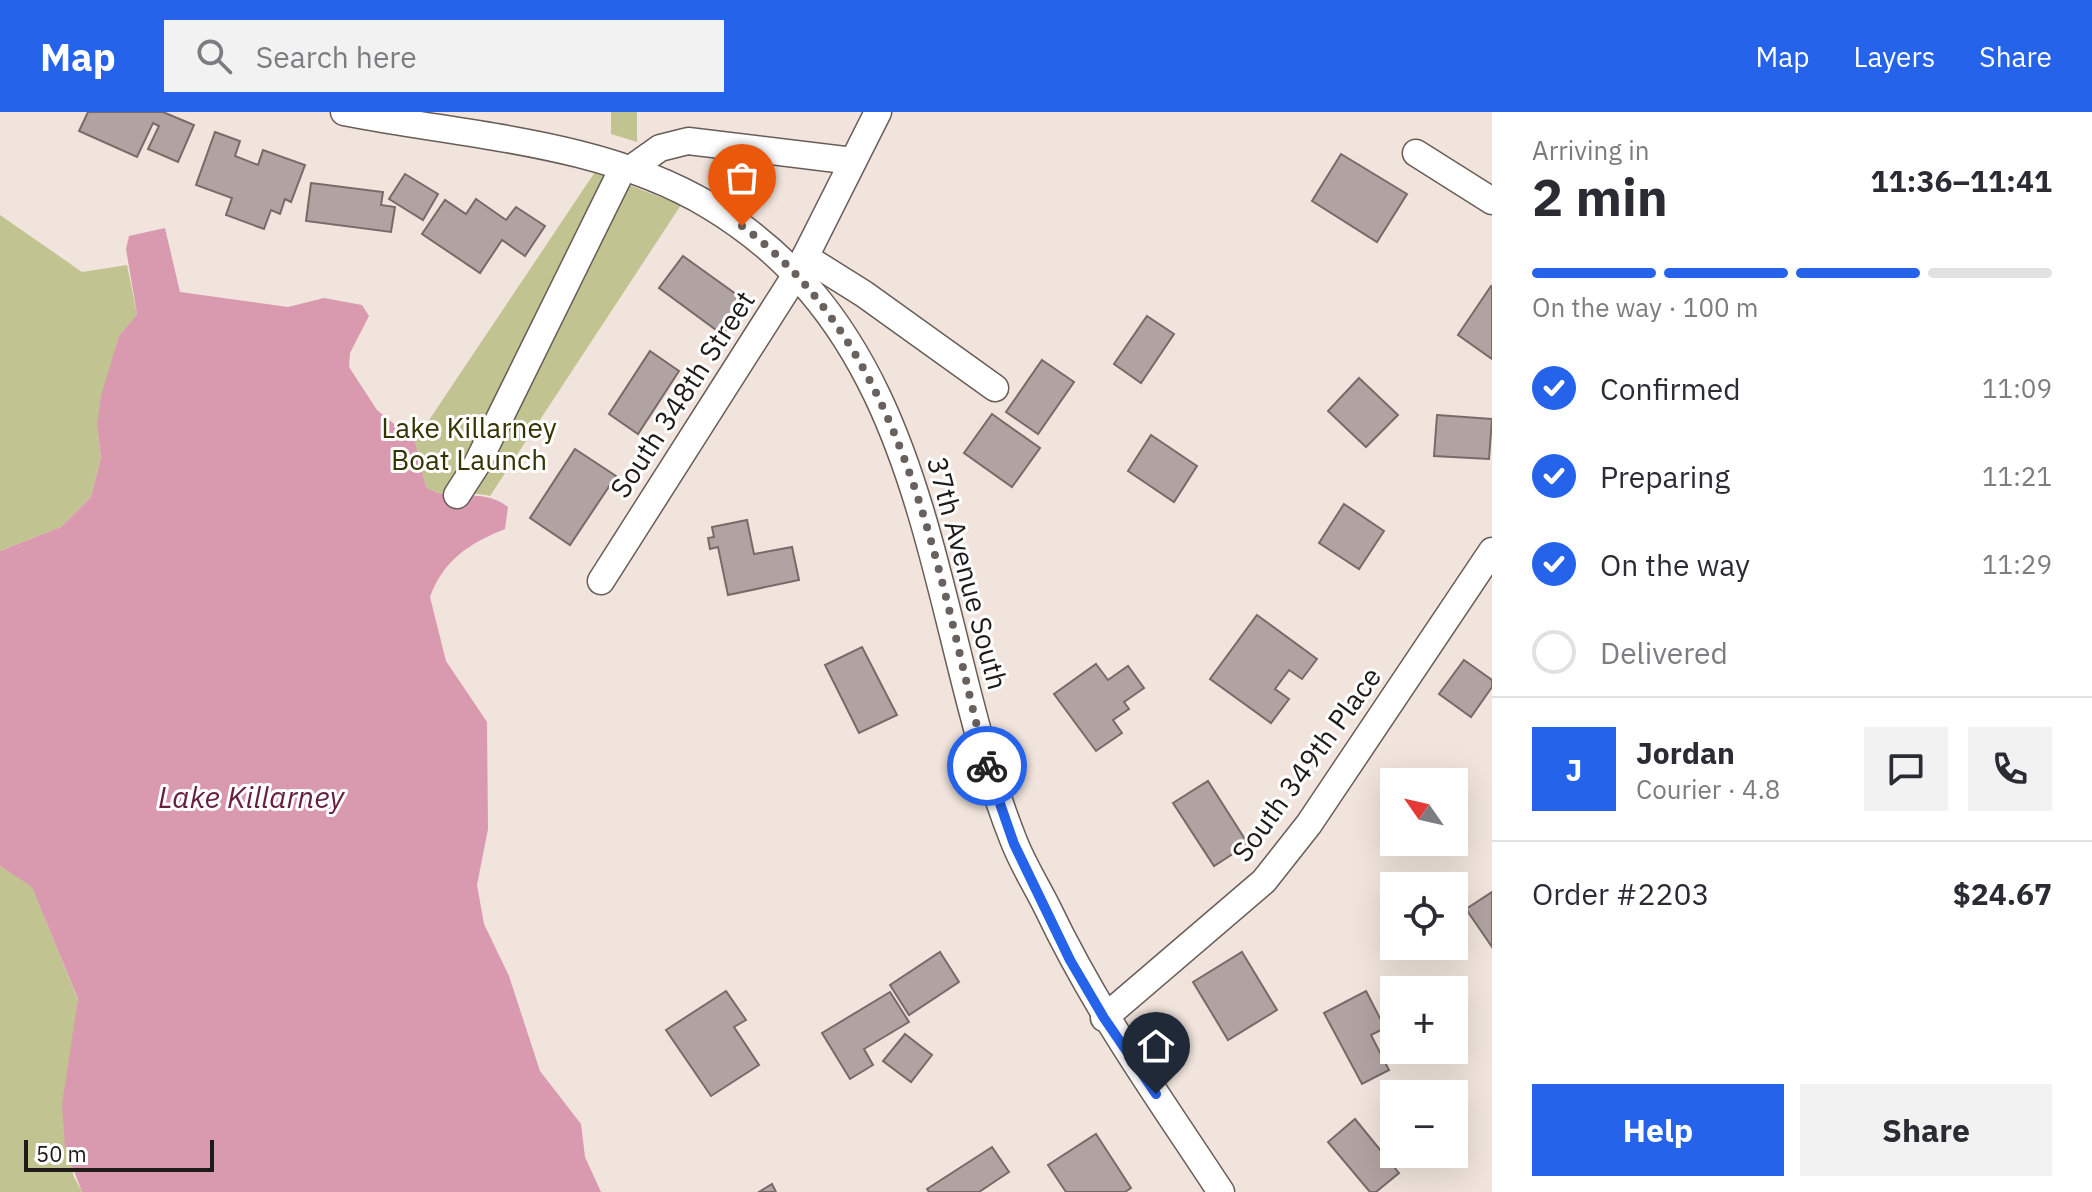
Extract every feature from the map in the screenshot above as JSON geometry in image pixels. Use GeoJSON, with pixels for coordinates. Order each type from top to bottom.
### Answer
{"type":"FeatureCollection","features":[{"type":"Feature","properties":{"kind":"street"},"geometry":{"type":"LineString","coordinates":[[344,112],[514,142],[626,169],[708,204],[801,265],[864,294],[995,388]]}},
{"type":"Feature","properties":{"kind":"street","name":"South 348th Street"},"geometry":{"type":"LineString","coordinates":[[601,581],[801,265],[878,112]]}},
{"type":"Feature","properties":{"kind":"street"},"geometry":{"type":"LineString","coordinates":[[457,495],[477,464],[626,169],[660,148],[688,141],[853,161]]}},
{"type":"Feature","properties":{"kind":"street"},"geometry":{"type":"LineString","coordinates":[[1416,153],[1492,201]]}},
{"type":"Feature","properties":{"kind":"street","name":"37th Avenue South"},"geometry":{"type":"LineString","coordinates":[[801,265],[853,349],[888,414],[937,561],[991,780],[1014,844],[1070,960],[1104,1018],[1221,1192]]}},
{"type":"Feature","properties":{"kind":"street","name":"South 349th Place"},"geometry":{"type":"LineString","coordinates":[[1104,1018],[1264,881],[1309,824],[1492,551]]}},
{"type":"Feature","properties":{"kind":"green space"},"geometry":{"type":"Polygon","coordinates":[[[611,112],[637,112],[637,142],[611,134],[611,112]]]}},
{"type":"Feature","properties":{"kind":"green space","name":"Lake Killarney Boat Launch"},"geometry":{"type":"Polygon","coordinates":[[[595,172],[681,205],[490,496],[442,493],[426,487],[415,441],[595,172]]]}},
{"type":"Feature","properties":{"kind":"green space"},"geometry":{"type":"Polygon","coordinates":[[[0,215],[82,272],[127,265],[137,314],[119,336],[97,425],[101,457],[91,497],[61,527],[0,551],[0,215]]]}},
{"type":"Feature","properties":{"kind":"green space"},"geometry":{"type":"Polygon","coordinates":[[[0,866],[32,886],[78,1000],[72,1050],[73,1175],[82,1192],[0,1192],[0,866]]]}},
{"type":"Feature","properties":{"kind":"water","name":"Lake Killarney"},"geometry":{"type":"Polygon","coordinates":[[[165,228],[180,292],[288,307],[324,298],[362,305],[369,316],[350,353],[349,367],[377,410],[415,441],[426,487],[447,495],[487,497],[508,507],[505,529],[480,540],[450,563],[430,597],[446,661],[487,722],[488,829],[477,885],[484,924],[509,976],[540,1071],[581,1124],[585,1157],[601,1192],[82,1192],[65,1147],[62,1104],[78,999],[32,887],[0,866],[0,551],[61,527],[91,497],[101,457],[97,425],[101,396],[119,336],[137,314],[126,249],[129,236],[165,228]]]}},
{"type":"Feature","properties":{"kind":"building"},"geometry":{"type":"Polygon","coordinates":[[[88,112],[163,112],[194,125],[178,162],[148,149],[159,126],[153,123],[137,157],[79,131],[88,112]]]}},
{"type":"Feature","properties":{"kind":"building"},"geometry":{"type":"Polygon","coordinates":[[[215,132],[240,141],[235,156],[258,165],[263,150],[305,165],[291,202],[285,199],[280,214],[271,210],[264,229],[226,215],[232,198],[196,185],[215,132]]]}},
{"type":"Feature","properties":{"kind":"building"},"geometry":{"type":"Polygon","coordinates":[[[1341,154],[1407,194],[1377,242],[1312,201],[1341,154]]]}},
{"type":"Feature","properties":{"kind":"building"},"geometry":{"type":"Polygon","coordinates":[[[405,174],[438,194],[423,220],[389,199],[405,174]]]}},
{"type":"Feature","properties":{"kind":"building"},"geometry":{"type":"Polygon","coordinates":[[[311,183],[383,192],[381,205],[395,207],[391,232],[306,221],[311,183]]]}},
{"type":"Feature","properties":{"kind":"building"},"geometry":{"type":"Polygon","coordinates":[[[476,199],[506,220],[516,207],[545,226],[525,256],[502,240],[480,273],[422,234],[445,200],[466,214],[476,199]]]}},
{"type":"Feature","properties":{"kind":"building"},"geometry":{"type":"Polygon","coordinates":[[[683,256],[747,302],[723,335],[659,288],[683,256]]]}},
{"type":"Feature","properties":{"kind":"building"},"geometry":{"type":"Polygon","coordinates":[[[1492,287],[1492,359],[1458,335],[1492,287]]]}},
{"type":"Feature","properties":{"kind":"building"},"geometry":{"type":"Polygon","coordinates":[[[1147,316],[1174,334],[1141,383],[1114,364],[1147,316]]]}},
{"type":"Feature","properties":{"kind":"building"},"geometry":{"type":"Polygon","coordinates":[[[650,351],[679,371],[638,434],[609,414],[650,351]]]}},
{"type":"Feature","properties":{"kind":"building"},"geometry":{"type":"Polygon","coordinates":[[[1042,360],[1074,382],[1038,434],[1006,412],[1042,360]]]}},
{"type":"Feature","properties":{"kind":"building"},"geometry":{"type":"Polygon","coordinates":[[[1359,378],[1398,415],[1366,447],[1328,411],[1359,378]]]}},
{"type":"Feature","properties":{"kind":"building"},"geometry":{"type":"Polygon","coordinates":[[[992,414],[1040,448],[1012,487],[964,453],[992,414]]]}},
{"type":"Feature","properties":{"kind":"building"},"geometry":{"type":"Polygon","coordinates":[[[1437,415],[1492,419],[1489,459],[1434,456],[1437,415]]]}},
{"type":"Feature","properties":{"kind":"building"},"geometry":{"type":"Polygon","coordinates":[[[1151,435],[1197,466],[1174,502],[1128,471],[1151,435]]]}},
{"type":"Feature","properties":{"kind":"building"},"geometry":{"type":"Polygon","coordinates":[[[575,449],[616,476],[570,545],[530,518],[575,449]]]}},
{"type":"Feature","properties":{"kind":"building"},"geometry":{"type":"Polygon","coordinates":[[[1344,504],[1384,531],[1359,569],[1319,543],[1344,504]]]}},
{"type":"Feature","properties":{"kind":"building"},"geometry":{"type":"Polygon","coordinates":[[[747,520],[754,554],[792,547],[799,580],[728,595],[718,547],[710,549],[708,538],[714,537],[712,527],[747,520]]]}},
{"type":"Feature","properties":{"kind":"building"},"geometry":{"type":"Polygon","coordinates":[[[1257,615],[1317,659],[1302,679],[1289,670],[1275,689],[1289,699],[1271,723],[1210,679],[1257,615]]]}},
{"type":"Feature","properties":{"kind":"building"},"geometry":{"type":"Polygon","coordinates":[[[862,647],[897,715],[859,733],[825,665],[862,647]]]}},
{"type":"Feature","properties":{"kind":"building"},"geometry":{"type":"Polygon","coordinates":[[[1464,660],[1492,680],[1492,687],[1471,717],[1439,694],[1464,660]]]}},
{"type":"Feature","properties":{"kind":"building"},"geometry":{"type":"Polygon","coordinates":[[[1096,664],[1108,680],[1128,666],[1144,688],[1124,702],[1129,709],[1113,720],[1122,733],[1096,751],[1054,694],[1096,664]]]}},
{"type":"Feature","properties":{"kind":"building"},"geometry":{"type":"Polygon","coordinates":[[[1208,781],[1248,844],[1214,866],[1173,803],[1208,781]]]}},
{"type":"Feature","properties":{"kind":"building"},"geometry":{"type":"Polygon","coordinates":[[[1492,892],[1492,947],[1468,912],[1468,908],[1492,892]]]}},
{"type":"Feature","properties":{"kind":"building"},"geometry":{"type":"Polygon","coordinates":[[[940,952],[959,982],[909,1015],[890,985],[940,952]]]}},
{"type":"Feature","properties":{"kind":"building"},"geometry":{"type":"Polygon","coordinates":[[[1242,952],[1277,1010],[1228,1040],[1193,982],[1242,952]]]}},
{"type":"Feature","properties":{"kind":"building"},"geometry":{"type":"Polygon","coordinates":[[[726,991],[746,1020],[734,1027],[759,1065],[711,1096],[666,1030],[726,991]]]}},
{"type":"Feature","properties":{"kind":"building"},"geometry":{"type":"Polygon","coordinates":[[[1366,991],[1380,1018],[1380,1030],[1371,1035],[1380,1052],[1380,1064],[1386,1064],[1389,1070],[1362,1084],[1324,1013],[1366,991]]]}},
{"type":"Feature","properties":{"kind":"building"},"geometry":{"type":"Polygon","coordinates":[[[890,992],[909,1022],[864,1049],[873,1065],[850,1079],[822,1033],[890,992]]]}},
{"type":"Feature","properties":{"kind":"building"},"geometry":{"type":"Polygon","coordinates":[[[905,1034],[932,1055],[911,1082],[883,1061],[905,1034]]]}},
{"type":"Feature","properties":{"kind":"building"},"geometry":{"type":"Polygon","coordinates":[[[1355,1119],[1380,1150],[1380,1168],[1395,1168],[1399,1173],[1376,1192],[1370,1192],[1328,1142],[1355,1119]]]}},
{"type":"Feature","properties":{"kind":"building"},"geometry":{"type":"Polygon","coordinates":[[[1096,1134],[1131,1188],[1125,1192],[1066,1192],[1048,1165],[1096,1134]]]}},
{"type":"Feature","properties":{"kind":"building"},"geometry":{"type":"Polygon","coordinates":[[[992,1147],[1009,1172],[979,1192],[929,1192],[927,1189],[992,1147]]]}},
{"type":"Feature","properties":{"kind":"building"},"geometry":{"type":"Polygon","coordinates":[[[772,1184],[776,1192],[759,1192],[772,1184]]]}},
{"type":"Feature","properties":{"kind":"way so far"},"geometry":{"type":"LineString","coordinates":[[742,226],[797,273],[830,315],[875,385],[888,414],[937,561],[987,766]]}},
{"type":"Feature","properties":{"kind":"route"},"geometry":{"type":"LineString","coordinates":[[987,766],[1014,844],[1070,960],[1104,1018],[1156,1094]]}}]}
